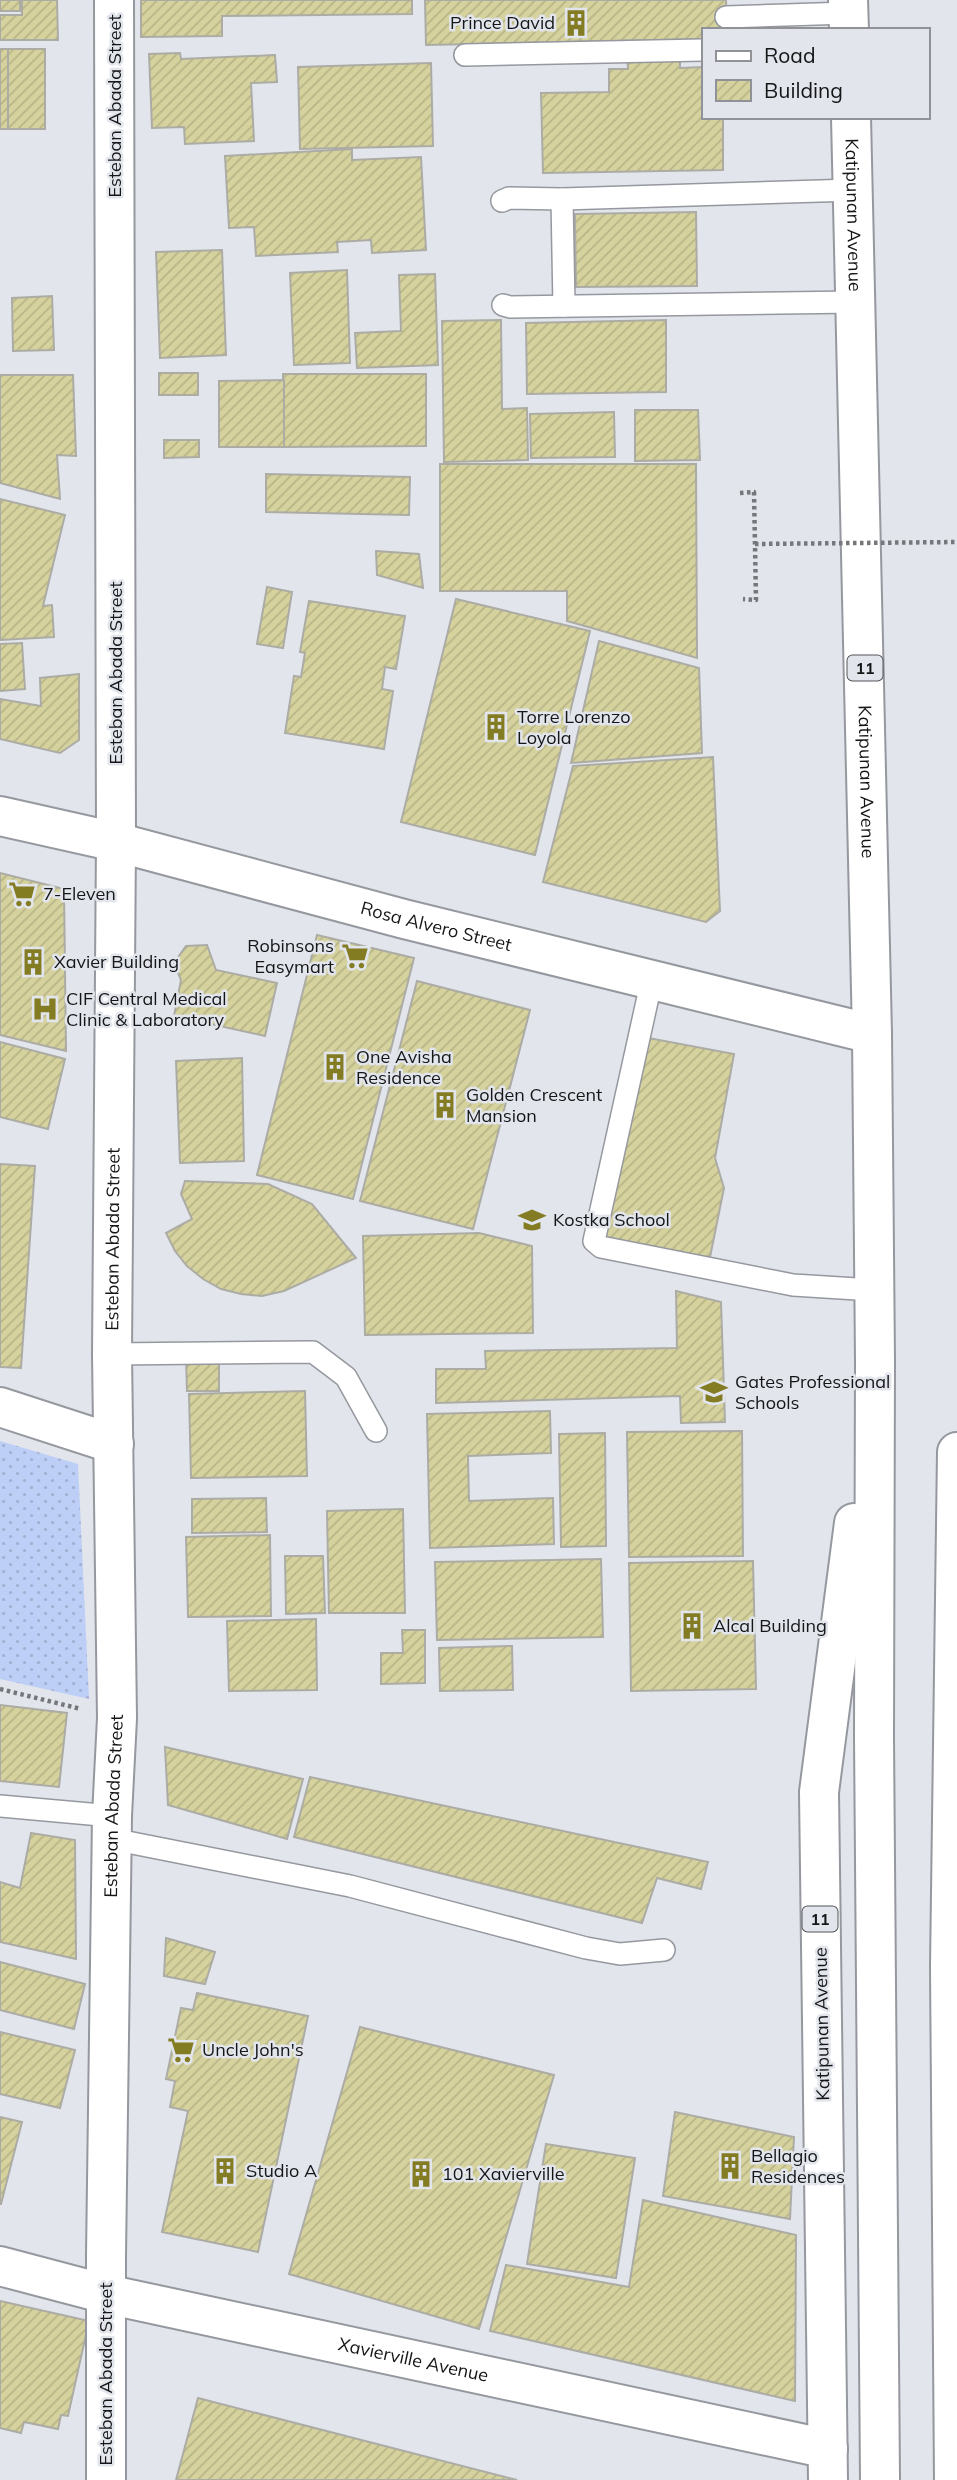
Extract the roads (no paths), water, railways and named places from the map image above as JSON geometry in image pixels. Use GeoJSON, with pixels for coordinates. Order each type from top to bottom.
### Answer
{"type":"FeatureCollection","features":[{"type":"Feature","properties":{"kind":"main road","name":"Esteban Abada Street"},"geometry":{"type":"LineString","coordinates":[[106,2480],[112,1828],[117,1718],[112,1354],[116,842],[114,0]]}},
{"type":"Feature","properties":{"kind":"main road","name":"Katipunan Avenue"},"geometry":{"type":"LineString","coordinates":[[851,119],[872,1034],[880,2480]]}},
{"type":"Feature","properties":{"kind":"main road","name":"Rosa Alvero Street"},"geometry":{"type":"LineString","coordinates":[[0,817],[116,842],[404,919],[872,1034]]}},
{"type":"Feature","properties":{"kind":"main road","name":"Katipunan Avenue"},"geometry":{"type":"LineString","coordinates":[[828,2465],[819,1792],[875,1361]]}},
{"type":"Feature","properties":{"kind":"main road"},"geometry":{"type":"LineString","coordinates":[[0,1407],[114,1444]]}},
{"type":"Feature","properties":{"kind":"main road"},"geometry":{"type":"LineString","coordinates":[[954,2480],[950,1966],[957,1452]]}},
{"type":"Feature","properties":{"kind":"main road","name":"Xavierville Avenue"},"geometry":{"type":"LineString","coordinates":[[0,2266],[106,2294],[828,2465]]}},
{"type":"Feature","properties":{"kind":"lane"},"geometry":{"type":"LineString","coordinates":[[726,17],[848,14]]}},
{"type":"Feature","properties":{"kind":"lane"},"geometry":{"type":"LineString","coordinates":[[465,55],[702,50]]}},
{"type":"Feature","properties":{"kind":"lane"},"geometry":{"type":"LineString","coordinates":[[502,201],[509,198],[562,199],[853,190]]}},
{"type":"Feature","properties":{"kind":"lane"},"geometry":{"type":"LineString","coordinates":[[562,199],[564,306]]}},
{"type":"Feature","properties":{"kind":"lane"},"geometry":{"type":"LineString","coordinates":[[503,305],[857,302]]}},
{"type":"Feature","properties":{"kind":"lane"},"geometry":{"type":"LineString","coordinates":[[652,979],[594,1241],[601,1247],[793,1285],[873,1290]]}},
{"type":"Feature","properties":{"kind":"lane"},"geometry":{"type":"LineString","coordinates":[[112,1354],[313,1352],[346,1377],[376,1431]]}},
{"type":"Feature","properties":{"kind":"lane"},"geometry":{"type":"LineString","coordinates":[[0,1806],[112,1828],[350,1886],[586,1948],[620,1954],[664,1950]]}},
{"type":"Feature","properties":{"kind":"place","name":"Prince David"},"geometry":{"type":"Point","coordinates":[576,23]}},
{"type":"Feature","properties":{"kind":"place","name":"Torre Lorenzo Loyola"},"geometry":{"type":"Point","coordinates":[496,727]}},
{"type":"Feature","properties":{"kind":"place","name":"7-Eleven"},"geometry":{"type":"Point","coordinates":[22,894]}},
{"type":"Feature","properties":{"kind":"place","name":"Robinsons Easymart"},"geometry":{"type":"Point","coordinates":[355,956]}},
{"type":"Feature","properties":{"kind":"place","name":"Xavier Building"},"geometry":{"type":"Point","coordinates":[33,962]}},
{"type":"Feature","properties":{"kind":"place","name":"CIF Central Medical Clinic & Laboratory"},"geometry":{"type":"Point","coordinates":[45,1009]}},
{"type":"Feature","properties":{"kind":"place","name":"One Avisha Residence"},"geometry":{"type":"Point","coordinates":[335,1067]}},
{"type":"Feature","properties":{"kind":"place","name":"Golden Crescent Mansion"},"geometry":{"type":"Point","coordinates":[445,1105]}},
{"type":"Feature","properties":{"kind":"place","name":"Kostka School"},"geometry":{"type":"Point","coordinates":[532,1220]}},
{"type":"Feature","properties":{"kind":"place","name":"Gates Professional Schools"},"geometry":{"type":"Point","coordinates":[714,1392]}},
{"type":"Feature","properties":{"kind":"place","name":"Alcal Building"},"geometry":{"type":"Point","coordinates":[692,1626]}},
{"type":"Feature","properties":{"kind":"place","name":"Uncle John's"},"geometry":{"type":"Point","coordinates":[181,2050]}},
{"type":"Feature","properties":{"kind":"place","name":"Bellagio Residences"},"geometry":{"type":"Point","coordinates":[730,2166]}},
{"type":"Feature","properties":{"kind":"place","name":"Studio A"},"geometry":{"type":"Point","coordinates":[225,2171]}},
{"type":"Feature","properties":{"kind":"place","name":"101 Xavierville"},"geometry":{"type":"Point","coordinates":[421,2174]}}]}
